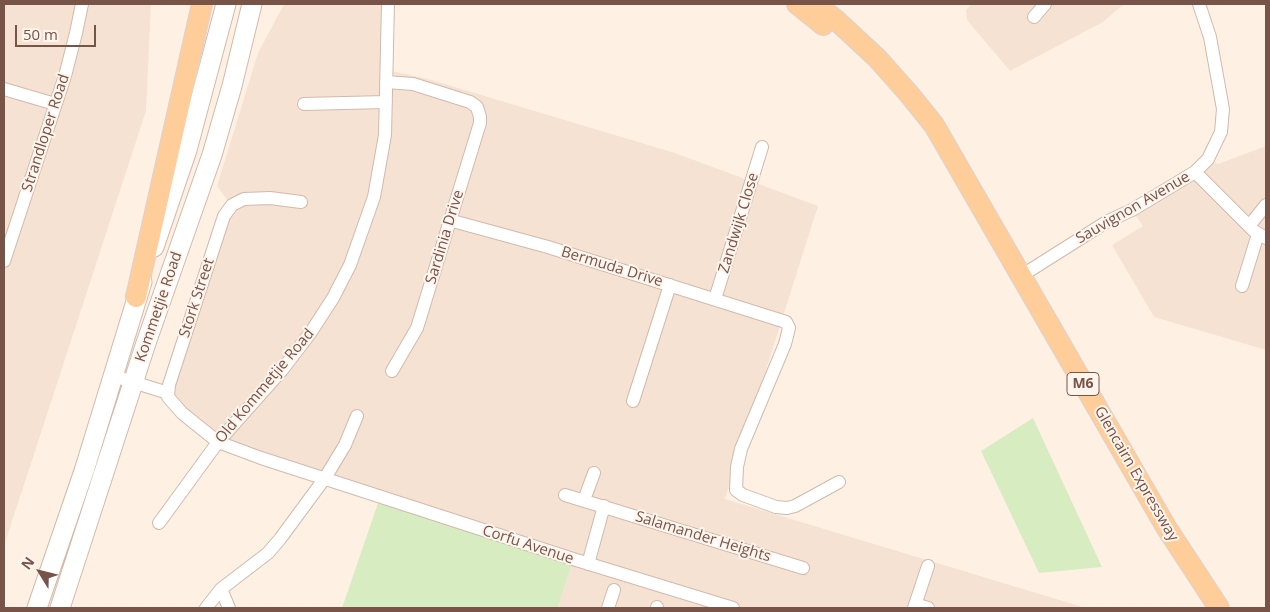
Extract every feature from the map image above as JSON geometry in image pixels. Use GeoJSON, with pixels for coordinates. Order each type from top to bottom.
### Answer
{"type":"FeatureCollection","features":[{"type":"Feature","properties":{"kind":"main road"},"geometry":{"type":"LineString","coordinates":[[136,297],[202,4]]}},
{"type":"Feature","properties":{"kind":"main road","name":"Kommetjie Road"},"geometry":{"type":"LineString","coordinates":[[37,608],[114,376],[136,297],[187,150],[226,4]]}},
{"type":"Feature","properties":{"kind":"main road","name":"Kommetjie Road"},"geometry":{"type":"LineString","coordinates":[[60,608],[212,155],[234,78],[252,4]]}},
{"type":"Feature","properties":{"kind":"main road","name":"Glencairn Expressway"},"geometry":{"type":"LineString","coordinates":[[797,4],[847,44],[883,79],[951,157]]}},
{"type":"Feature","properties":{"kind":"main road","name":"Glencairn Expressway"},"geometry":{"type":"LineString","coordinates":[[816,4],[852,34],[893,75],[934,125],[1166,526],[1219,608]]}},
{"type":"Feature","properties":{"kind":"street","name":"Strandloper Road"},"geometry":{"type":"LineString","coordinates":[[4,262],[10,224],[55,104],[71,54],[82,4]]}},
{"type":"Feature","properties":{"kind":"street","name":"Old Kommetjie Road"},"geometry":{"type":"LineString","coordinates":[[159,523],[218,442],[302,345],[343,280],[374,197],[385,135],[388,4]]}},
{"type":"Feature","properties":{"kind":"street"},"geometry":{"type":"LineString","coordinates":[[1034,17],[1045,4]]}},
{"type":"Feature","properties":{"kind":"street","name":"Sauvignon Avenue"},"geometry":{"type":"LineString","coordinates":[[1021,276],[1108,221],[1132,210],[1195,172],[1208,159],[1221,132],[1223,116],[1214,54],[1208,28],[1199,4]]}},
{"type":"Feature","properties":{"kind":"street","name":"Sardinia Drive"},"geometry":{"type":"LineString","coordinates":[[386,82],[413,84],[470,102],[477,107],[480,123],[417,328],[392,371]]}},
{"type":"Feature","properties":{"kind":"street"},"geometry":{"type":"LineString","coordinates":[[4,89],[55,104]]}},
{"type":"Feature","properties":{"kind":"street"},"geometry":{"type":"LineString","coordinates":[[304,104],[386,102]]}},
{"type":"Feature","properties":{"kind":"street","name":"Zandwijk Close"},"geometry":{"type":"LineString","coordinates":[[715,299],[762,147]]}},
{"type":"Feature","properties":{"kind":"street"},"geometry":{"type":"LineString","coordinates":[[1195,172],[1258,233]]}},
{"type":"Feature","properties":{"kind":"street","name":"Stork Street"},"geometry":{"type":"LineString","coordinates":[[168,394],[169,385],[222,219],[228,210],[238,202],[253,198],[284,199],[301,202]]}},
{"type":"Feature","properties":{"kind":"street"},"geometry":{"type":"LineString","coordinates":[[1242,286],[1266,205]]}},
{"type":"Feature","properties":{"kind":"street","name":"Bermuda Drive"},"geometry":{"type":"LineString","coordinates":[[450,220],[548,247],[787,323],[789,328],[774,373],[755,412],[741,449],[736,467],[737,491],[740,494],[763,502],[787,508],[795,506],[839,482]]}},
{"type":"Feature","properties":{"kind":"street"},"geometry":{"type":"LineString","coordinates":[[633,401],[670,285]]}},
{"type":"Feature","properties":{"kind":"street"},"geometry":{"type":"LineString","coordinates":[[114,376],[168,394],[169,401],[176,408],[218,442]]}},
{"type":"Feature","properties":{"kind":"street"},"geometry":{"type":"LineString","coordinates":[[206,608],[221,589],[273,548],[325,478],[357,416]]}},
{"type":"Feature","properties":{"kind":"street","name":"Corfu Avenue"},"geometry":{"type":"LineString","coordinates":[[218,442],[261,458],[588,564],[733,608]]}},
{"type":"Feature","properties":{"kind":"street"},"geometry":{"type":"LineString","coordinates":[[584,500],[594,472]]}},
{"type":"Feature","properties":{"kind":"street","name":"Salamander Heights"},"geometry":{"type":"LineString","coordinates":[[565,495],[802,568]]}},
{"type":"Feature","properties":{"kind":"street"},"geometry":{"type":"LineString","coordinates":[[588,564],[604,506]]}},
{"type":"Feature","properties":{"kind":"street"},"geometry":{"type":"LineString","coordinates":[[928,566],[914,606],[928,608]]}},
{"type":"Feature","properties":{"kind":"street"},"geometry":{"type":"LineString","coordinates":[[221,589],[229,608]]}},
{"type":"Feature","properties":{"kind":"street"},"geometry":{"type":"LineString","coordinates":[[608,608],[614,590]]}},
{"type":"Feature","properties":{"kind":"shaded area"},"geometry":{"type":"Polygon","coordinates":[[[4,4],[151,4],[146,111],[4,546],[4,4]]]}},
{"type":"Feature","properties":{"kind":"shaded area"},"geometry":{"type":"Polygon","coordinates":[[[284,4],[388,4],[387,70],[428,79],[675,153],[818,206],[725,499],[1086,608],[558,608],[572,563],[218,442],[182,413],[169,385],[231,205],[217,186],[258,53],[284,4]]]}},
{"type":"Feature","properties":{"kind":"shaded area"},"geometry":{"type":"Polygon","coordinates":[[[972,4],[1124,4],[1103,22],[1010,71],[967,20],[966,10],[972,4]]]}},
{"type":"Feature","properties":{"kind":"shaded area"},"geometry":{"type":"Polygon","coordinates":[[[1266,146],[1266,350],[1154,317],[1112,245],[1143,226],[1132,210],[1208,159],[1218,164],[1266,146]]]}},
{"type":"Feature","properties":{"kind":"green space"},"geometry":{"type":"Polygon","coordinates":[[[1033,418],[1102,567],[1039,573],[981,451],[1033,418]]]}},
{"type":"Feature","properties":{"kind":"green space"},"geometry":{"type":"Polygon","coordinates":[[[378,503],[572,563],[558,608],[342,608],[378,503]]]}}]}
